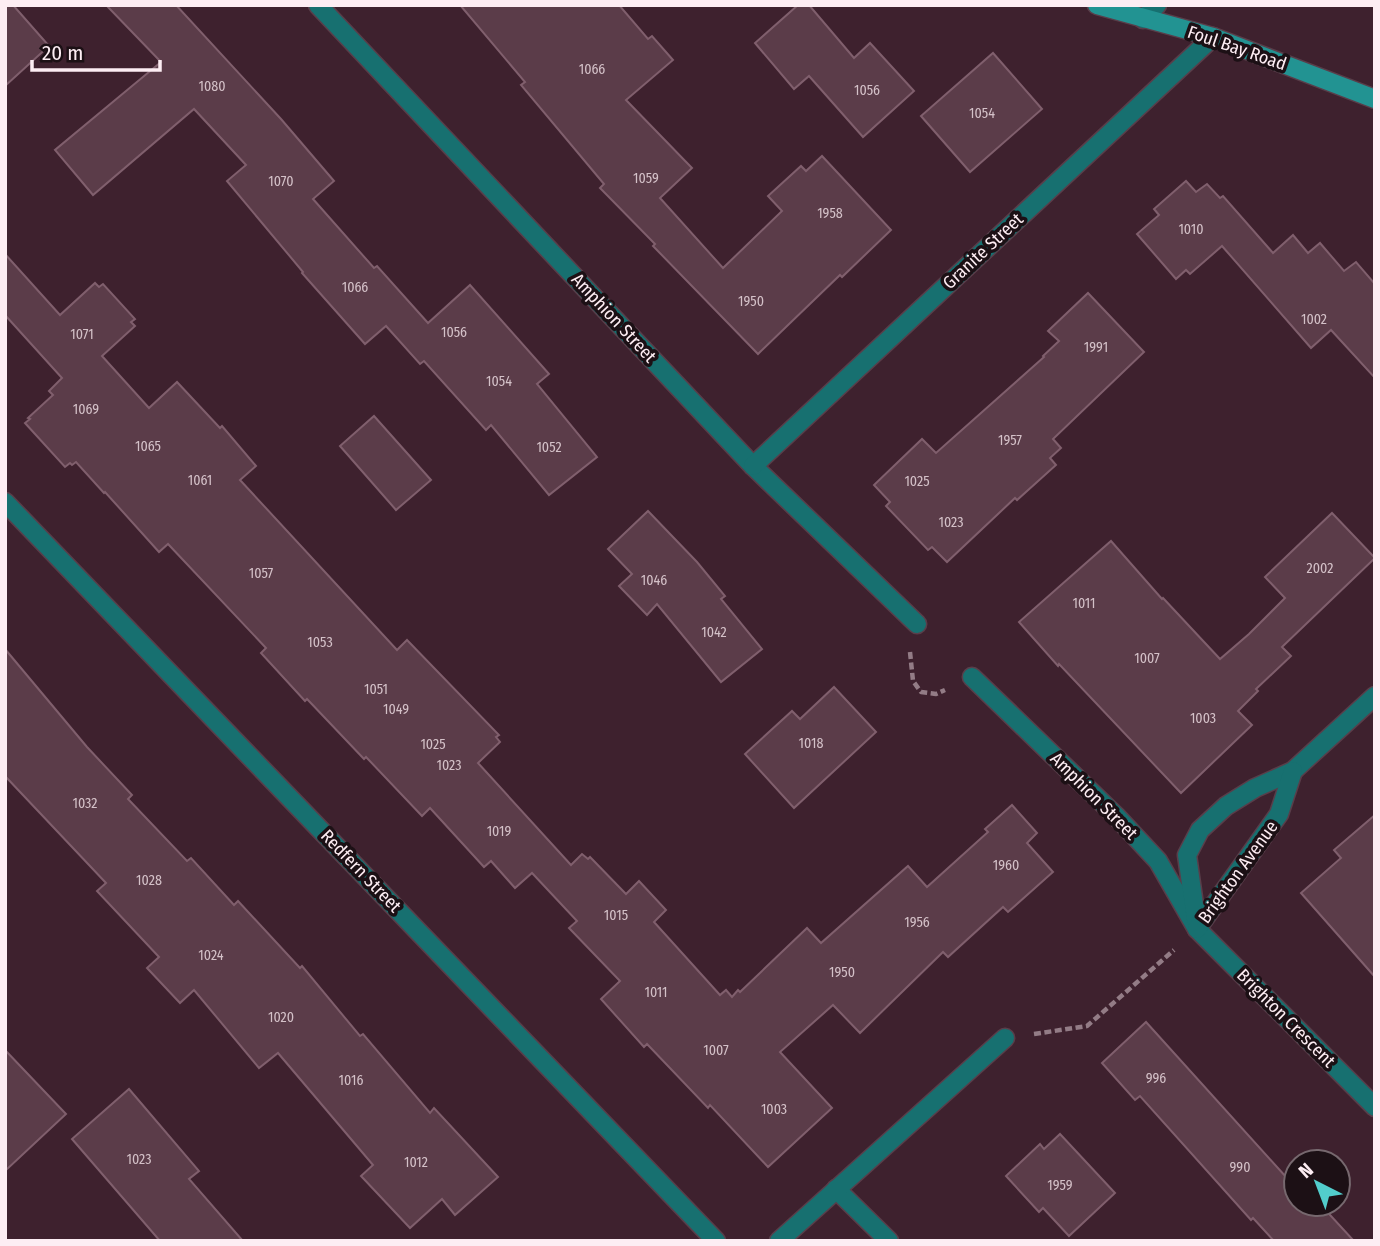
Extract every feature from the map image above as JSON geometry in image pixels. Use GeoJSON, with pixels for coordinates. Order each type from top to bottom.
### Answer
{"type":"FeatureCollection","features":[{"type":"Feature","properties":{"kind":"street","name":"Amphion Street"},"geometry":{"type":"LineString","coordinates":[[318,5],[753,466],[917,624]]}},
{"type":"Feature","properties":{"kind":"street","name":"Foul Bay Road"},"geometry":{"type":"LineString","coordinates":[[1097,5],[1213,37],[1375,99]]}},
{"type":"Feature","properties":{"kind":"street"},"geometry":{"type":"LineString","coordinates":[[1143,19],[1157,5]]}},
{"type":"Feature","properties":{"kind":"street","name":"Granite Street"},"geometry":{"type":"LineString","coordinates":[[753,466],[1213,37]]}},
{"type":"Feature","properties":{"kind":"street","name":"Redfern Street"},"geometry":{"type":"LineString","coordinates":[[5,502],[716,1241]]}},
{"type":"Feature","properties":{"kind":"street","name":"Amphion Street"},"geometry":{"type":"LineString","coordinates":[[972,677],[1116,816],[1158,861],[1197,929]]}},
{"type":"Feature","properties":{"kind":"street","name":"Brighton Avenue"},"geometry":{"type":"LineString","coordinates":[[1197,929],[1187,855],[1200,830],[1226,806],[1255,788],[1293,771],[1375,696]]}},
{"type":"Feature","properties":{"kind":"street","name":"Brighton Avenue"},"geometry":{"type":"LineString","coordinates":[[1197,929],[1279,814],[1293,771]]}},
{"type":"Feature","properties":{"kind":"street","name":"Brighton Crescent"},"geometry":{"type":"LineString","coordinates":[[1197,929],[1375,1107]]}},
{"type":"Feature","properties":{"kind":"street"},"geometry":{"type":"LineString","coordinates":[[779,1241],[1005,1038]]}},
{"type":"Feature","properties":{"kind":"street"},"geometry":{"type":"LineString","coordinates":[[836,1189],[889,1241]]}},
{"type":"Feature","properties":{"kind":"path"},"geometry":{"type":"LineString","coordinates":[[917,624],[910,655],[914,681],[922,692],[936,694],[972,677]]}},
{"type":"Feature","properties":{"kind":"path"},"geometry":{"type":"LineString","coordinates":[[1005,1038],[1087,1026],[1197,929]]}},
{"type":"Feature","properties":{"kind":"building"},"geometry":{"type":"Polygon","coordinates":[[[5,5],[13,5],[49,46],[5,86],[5,5]]]}},
{"type":"Feature","properties":{"kind":"building"},"geometry":{"type":"Polygon","coordinates":[[[106,5],[176,5],[334,181],[313,199],[374,268],[377,266],[428,323],[470,285],[549,374],[537,384],[597,457],[549,495],[491,425],[486,430],[424,361],[420,364],[386,326],[365,344],[302,273],[227,181],[246,165],[194,109],[93,195],[55,150],[161,62],[106,5]]]}},
{"type":"Feature","properties":{"kind":"building"},"geometry":{"type":"Polygon","coordinates":[[[460,5],[619,5],[648,39],[652,36],[673,60],[626,100],[692,168],[660,198],[723,268],[782,211],[768,196],[801,166],[806,171],[822,156],[891,230],[758,354],[600,188],[604,184],[521,85],[525,82],[460,5]]]}},
{"type":"Feature","properties":{"kind":"building"},"geometry":{"type":"Polygon","coordinates":[[[798,5],[809,5],[854,58],[870,43],[914,91],[863,137],[809,76],[794,89],[755,43],[798,5]]]}},
{"type":"Feature","properties":{"kind":"building"},"geometry":{"type":"Polygon","coordinates":[[[993,53],[1042,109],[970,172],[921,116],[993,53]]]}},
{"type":"Feature","properties":{"kind":"building"},"geometry":{"type":"Polygon","coordinates":[[[1186,181],[1196,192],[1207,184],[1220,198],[1223,196],[1273,253],[1293,235],[1308,253],[1320,243],[1344,271],[1356,262],[1375,284],[1375,378],[1331,330],[1311,348],[1222,246],[1190,274],[1186,270],[1176,279],[1137,234],[1159,215],[1154,209],[1186,181]]]}},
{"type":"Feature","properties":{"kind":"building"},"geometry":{"type":"Polygon","coordinates":[[[5,254],[60,315],[95,283],[99,287],[103,284],[135,319],[131,322],[135,326],[102,356],[149,408],[177,382],[220,428],[222,426],[256,466],[240,480],[397,650],[407,640],[499,735],[496,737],[500,742],[478,763],[571,865],[582,854],[588,859],[590,857],[626,894],[639,881],[666,910],[654,922],[720,995],[726,990],[732,997],[738,990],[740,992],[807,928],[821,943],[908,866],[927,887],[988,832],[985,829],[1012,805],[1037,833],[1027,843],[1053,872],[1008,912],[1003,907],[948,957],[943,952],[860,1033],[833,1005],[780,1052],[832,1108],[768,1167],[710,1105],[708,1108],[647,1044],[644,1047],[601,999],[620,981],[569,928],[577,921],[532,873],[515,888],[491,861],[484,867],[430,808],[422,816],[307,699],[305,701],[261,653],[266,648],[168,544],[159,552],[76,462],[65,467],[25,423],[53,395],[49,391],[62,378],[5,315],[5,254]]]}},
{"type":"Feature","properties":{"kind":"building"},"geometry":{"type":"Polygon","coordinates":[[[1088,293],[1144,352],[1053,439],[1061,448],[1050,458],[1056,465],[1017,500],[1015,498],[947,562],[932,547],[928,550],[886,506],[890,502],[874,485],[922,439],[936,453],[1044,357],[1059,341],[1048,331],[1088,293]]]}},
{"type":"Feature","properties":{"kind":"building"},"geometry":{"type":"Polygon","coordinates":[[[374,416],[431,480],[396,510],[340,446],[374,416]]]}},
{"type":"Feature","properties":{"kind":"building"},"geometry":{"type":"Polygon","coordinates":[[[648,511],[697,562],[725,596],[721,599],[762,649],[721,682],[657,604],[647,615],[619,586],[632,574],[608,549],[648,511]]]}},
{"type":"Feature","properties":{"kind":"building"},"geometry":{"type":"Polygon","coordinates":[[[1332,513],[1375,558],[1282,647],[1291,656],[1256,689],[1258,691],[1238,711],[1252,725],[1181,793],[1019,622],[1111,541],[1220,659],[1285,598],[1265,577],[1332,513]]]}},
{"type":"Feature","properties":{"kind":"building"},"geometry":{"type":"Polygon","coordinates":[[[5,649],[87,747],[132,795],[128,799],[187,861],[191,858],[234,905],[238,901],[300,968],[302,966],[360,1036],[363,1034],[430,1113],[434,1108],[498,1177],[455,1215],[442,1199],[410,1228],[361,1176],[373,1165],[278,1053],[259,1068],[194,990],[180,1003],[147,968],[159,957],[97,891],[106,883],[5,776],[5,649]]]}},
{"type":"Feature","properties":{"kind":"building"},"geometry":{"type":"Polygon","coordinates":[[[834,687],[876,732],[794,808],[745,754],[792,711],[800,719],[834,687]]]}},
{"type":"Feature","properties":{"kind":"building"},"geometry":{"type":"Polygon","coordinates":[[[1375,815],[1375,977],[1301,893],[1341,858],[1334,850],[1375,815]]]}},
{"type":"Feature","properties":{"kind":"building"},"geometry":{"type":"Polygon","coordinates":[[[1146,1022],[1282,1173],[1282,1218],[1333,1218],[1354,1241],[1274,1241],[1253,1218],[1251,1220],[1140,1096],[1135,1100],[1102,1063],[1146,1022]]]}},
{"type":"Feature","properties":{"kind":"building"},"geometry":{"type":"Polygon","coordinates":[[[5,1050],[66,1114],[5,1171],[5,1050]]]}},
{"type":"Feature","properties":{"kind":"building"},"geometry":{"type":"Polygon","coordinates":[[[129,1089],[199,1171],[189,1179],[243,1241],[160,1241],[72,1139],[129,1089]]]}},
{"type":"Feature","properties":{"kind":"building"},"geometry":{"type":"Polygon","coordinates":[[[1060,1134],[1115,1193],[1069,1236],[1043,1208],[1039,1212],[1006,1176],[1040,1144],[1044,1149],[1060,1134]]]}}]}
